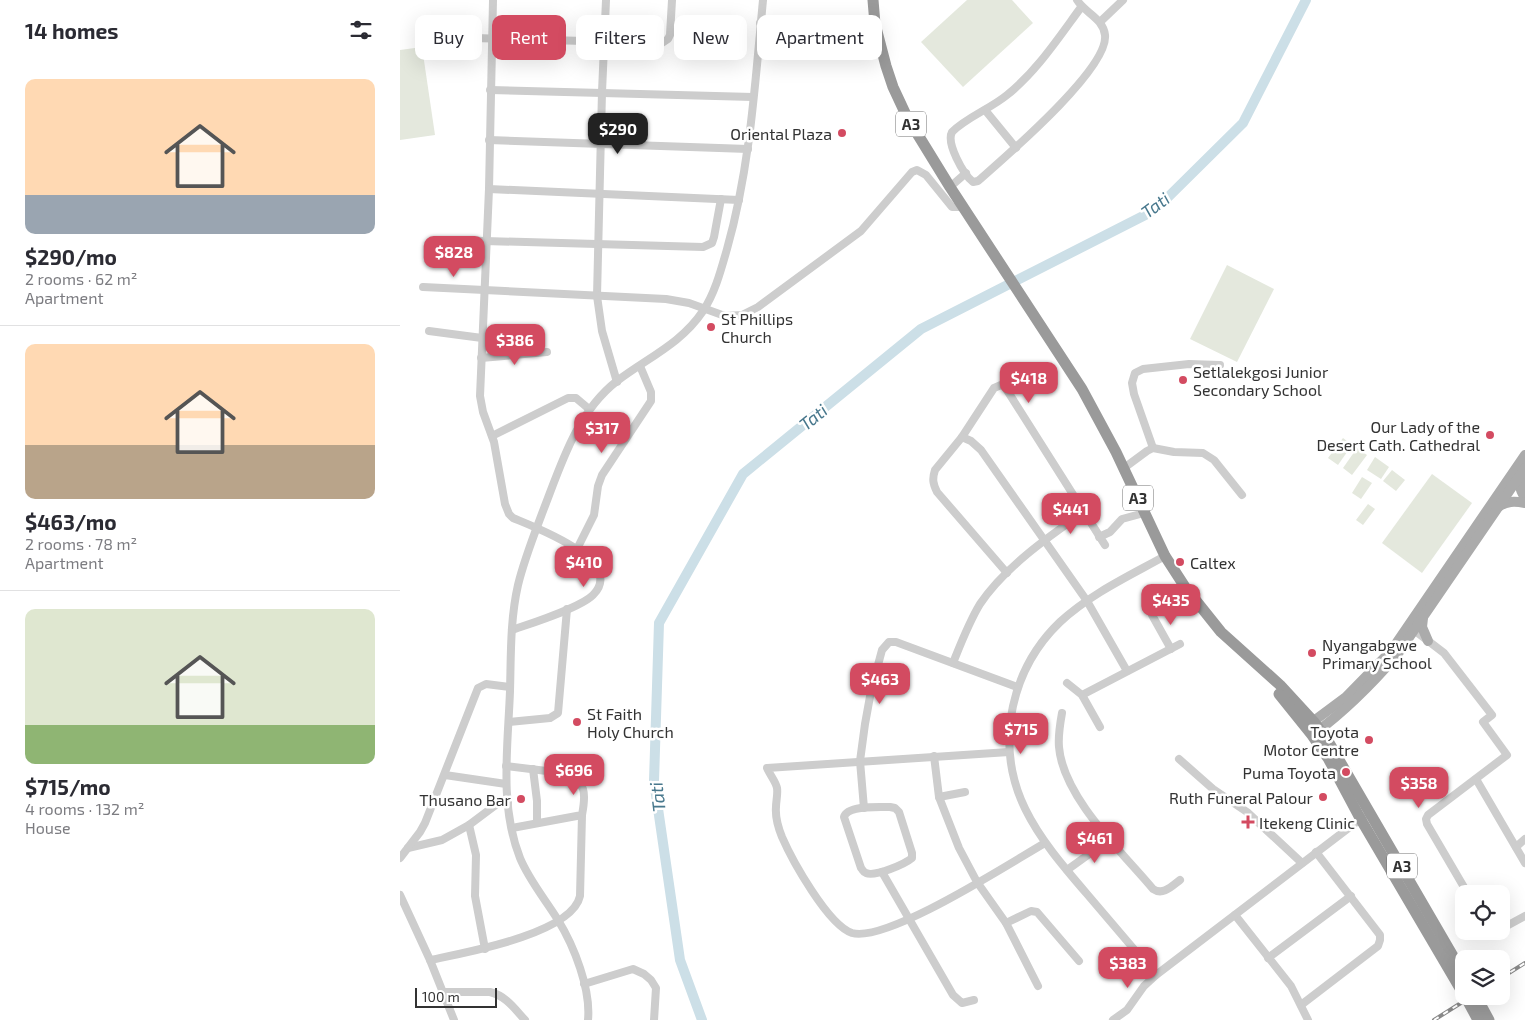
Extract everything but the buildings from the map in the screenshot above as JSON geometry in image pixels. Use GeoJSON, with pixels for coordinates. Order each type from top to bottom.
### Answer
{"type":"FeatureCollection","features":[{"type":"Feature","properties":{"kind":"highway","name":"A3"},"geometry":{"type":"LineString","coordinates":[[873,0],[874,15]]}},
{"type":"Feature","properties":{"kind":"highway","name":"A3"},"geometry":{"type":"LineString","coordinates":[[882,51],[900,102],[919,138],[1082,389],[1124,468],[1165,556],[1221,632],[1280,685],[1313,728],[1429,924],[1455,962]]}},
{"type":"Feature","properties":{"kind":"highway","name":"A3"},"geometry":{"type":"LineString","coordinates":[[1429,924],[1455,977]]}},
{"type":"Feature","properties":{"kind":"highway","name":"A3"},"geometry":{"type":"LineString","coordinates":[[1469,1005],[1478,1020]]}},
{"type":"Feature","properties":{"kind":"highway"},"geometry":{"type":"LineString","coordinates":[[1481,1005],[1489,1020]]}},
{"type":"Feature","properties":{"kind":"main road"},"geometry":{"type":"LineString","coordinates":[[1313,728],[1352,703],[1377,678],[1405,643],[1411,627],[1423,617],[1498,507],[1524,461]]}},
{"type":"Feature","properties":{"kind":"main road"},"geometry":{"type":"LineString","coordinates":[[1313,728],[1372,673],[1411,627],[1524,461]]}},
{"type":"Feature","properties":{"kind":"main road"},"geometry":{"type":"LineString","coordinates":[[1525,473],[1520,485],[1525,497]]}},
{"type":"Feature","properties":{"kind":"main road"},"geometry":{"type":"LineString","coordinates":[[1498,507],[1513,501],[1525,503]]}},
{"type":"Feature","properties":{"kind":"main road"},"geometry":{"type":"LineString","coordinates":[[1423,617],[1422,628],[1428,641]]}},
{"type":"Feature","properties":{"kind":"main road"},"geometry":{"type":"LineString","coordinates":[[1405,643],[1415,638],[1423,638],[1428,641]]}},
{"type":"Feature","properties":{"kind":"street"},"geometry":{"type":"LineString","coordinates":[[493,0],[493,15]]}},
{"type":"Feature","properties":{"kind":"street"},"geometry":{"type":"LineString","coordinates":[[605,15],[606,0]]}},
{"type":"Feature","properties":{"kind":"street"},"geometry":{"type":"LineString","coordinates":[[664,42],[670,35],[672,0]]}},
{"type":"Feature","properties":{"kind":"street"},"geometry":{"type":"LineString","coordinates":[[761,15],[763,0]]}},
{"type":"Feature","properties":{"kind":"street"},"geometry":{"type":"LineString","coordinates":[[1100,22],[1123,0]]}},
{"type":"Feature","properties":{"kind":"street"},"geometry":{"type":"LineString","coordinates":[[1079,3],[1100,22],[1106,34],[1105,40],[1094,63],[1073,93],[1016,148],[978,181],[973,182],[954,150],[950,135],[955,128],[1006,96],[1040,63],[1079,3]]}},
{"type":"Feature","properties":{"kind":"street"},"geometry":{"type":"LineString","coordinates":[[482,38],[492,38],[481,404],[492,436],[507,510],[513,518],[577,549],[599,571],[600,583],[594,594],[567,610],[512,630]]}},
{"type":"Feature","properties":{"kind":"street"},"geometry":{"type":"LineString","coordinates":[[588,1020],[588,1003],[581,972],[566,934],[526,871],[518,854],[512,828],[506,784],[506,766],[512,630],[518,587],[537,529],[570,443],[589,409],[616,382],[673,344],[686,333],[705,309],[721,269],[739,200],[748,149],[757,55]]}},
{"type":"Feature","properties":{"kind":"street"},"geometry":{"type":"LineString","coordinates":[[603,60],[597,296],[602,331],[616,382]]}},
{"type":"Feature","properties":{"kind":"street"},"geometry":{"type":"LineString","coordinates":[[490,90],[753,97]]}},
{"type":"Feature","properties":{"kind":"street"},"geometry":{"type":"LineString","coordinates":[[985,110],[1016,148]]}},
{"type":"Feature","properties":{"kind":"street"},"geometry":{"type":"LineString","coordinates":[[489,140],[748,149]]}},
{"type":"Feature","properties":{"kind":"street"},"geometry":{"type":"LineString","coordinates":[[423,287],[674,300],[733,317],[758,307],[861,231],[912,172],[917,170],[926,175],[952,207],[963,207]]}},
{"type":"Feature","properties":{"kind":"street"},"geometry":{"type":"LineString","coordinates":[[950,187],[966,173]]}},
{"type":"Feature","properties":{"kind":"street"},"geometry":{"type":"LineString","coordinates":[[488,189],[739,200]]}},
{"type":"Feature","properties":{"kind":"street"},"geometry":{"type":"LineString","coordinates":[[431,247],[451,240],[703,247],[708,246],[714,237],[721,199]]}},
{"type":"Feature","properties":{"kind":"street"},"geometry":{"type":"LineString","coordinates":[[429,331],[482,338]]}},
{"type":"Feature","properties":{"kind":"street"},"geometry":{"type":"LineString","coordinates":[[481,358],[547,352]]}},
{"type":"Feature","properties":{"kind":"street"},"geometry":{"type":"LineString","coordinates":[[1153,448],[1134,394],[1132,383],[1135,373],[1142,369],[1180,365],[1220,365]]}},
{"type":"Feature","properties":{"kind":"street"},"geometry":{"type":"LineString","coordinates":[[577,549],[594,515],[598,486],[602,475],[651,401],[651,392],[640,366]]}},
{"type":"Feature","properties":{"kind":"street"},"geometry":{"type":"LineString","coordinates":[[1007,573],[937,492],[934,486],[933,475],[997,386],[1001,385],[1010,396],[1105,545]]}},
{"type":"Feature","properties":{"kind":"street"},"geometry":{"type":"LineString","coordinates":[[492,436],[568,398],[576,398],[589,409]]}},
{"type":"Feature","properties":{"kind":"street"},"geometry":{"type":"LineString","coordinates":[[962,437],[972,441],[981,450],[1045,540],[1087,601],[1127,671]]}},
{"type":"Feature","properties":{"kind":"street"},"geometry":{"type":"LineString","coordinates":[[1124,468],[1153,448],[1174,452],[1198,452],[1208,455],[1242,494]]}},
{"type":"Feature","properties":{"kind":"street"},"geometry":{"type":"LineString","coordinates":[[952,663],[979,606],[988,593],[1007,573],[1045,540],[1084,512]]}},
{"type":"Feature","properties":{"kind":"street"},"geometry":{"type":"LineString","coordinates":[[1099,536],[1110,532],[1122,519],[1144,513]]}},
{"type":"Feature","properties":{"kind":"street"},"geometry":{"type":"LineString","coordinates":[[1156,975],[1045,843],[1022,801],[1012,772],[1008,752],[1017,688],[1033,655],[1041,644],[1060,622],[1087,601],[1165,556]]}},
{"type":"Feature","properties":{"kind":"street"},"geometry":{"type":"LineString","coordinates":[[509,722],[550,718],[558,713],[567,610]]}},
{"type":"Feature","properties":{"kind":"street"},"geometry":{"type":"LineString","coordinates":[[1152,615],[1171,648]]}},
{"type":"Feature","properties":{"kind":"street"},"geometry":{"type":"LineString","coordinates":[[1411,627],[1444,653],[1454,664],[1492,715],[1483,722],[1507,755],[1428,815],[1426,819],[1427,824],[1463,885]]}},
{"type":"Feature","properties":{"kind":"street"},"geometry":{"type":"LineString","coordinates":[[864,808],[860,761],[871,691],[885,645],[889,642],[896,642],[1017,688]]}},
{"type":"Feature","properties":{"kind":"street"},"geometry":{"type":"LineString","coordinates":[[1082,695],[1180,644]]}},
{"type":"Feature","properties":{"kind":"street"},"geometry":{"type":"LineString","coordinates":[[1067,683],[1082,695],[1100,727]]}},
{"type":"Feature","properties":{"kind":"street"},"geometry":{"type":"LineString","coordinates":[[400,858],[424,827],[478,688],[486,684],[510,687]]}},
{"type":"Feature","properties":{"kind":"street"},"geometry":{"type":"LineString","coordinates":[[1062,713],[1059,746],[1066,774],[1072,788],[1084,806],[1153,889],[1163,892],[1180,880]]}},
{"type":"Feature","properties":{"kind":"street"},"geometry":{"type":"LineString","coordinates":[[1008,752],[767,768],[777,788],[776,813],[778,825],[788,852],[821,904],[840,926],[847,931],[862,935],[910,920],[1045,843]]}},
{"type":"Feature","properties":{"kind":"street"},"geometry":{"type":"LineString","coordinates":[[934,756],[939,796],[959,848],[977,882],[1006,923],[1038,986]]}},
{"type":"Feature","properties":{"kind":"street"},"geometry":{"type":"LineString","coordinates":[[1179,759],[1213,789],[1247,812],[1302,863]]}},
{"type":"Feature","properties":{"kind":"street"},"geometry":{"type":"LineString","coordinates":[[430,960],[510,942],[558,920],[575,908],[578,902],[582,816],[586,796],[581,785],[575,779],[563,773],[506,766]]}},
{"type":"Feature","properties":{"kind":"street"},"geometry":{"type":"LineString","coordinates":[[533,769],[537,801],[537,822]]}},
{"type":"Feature","properties":{"kind":"street"},"geometry":{"type":"LineString","coordinates":[[445,775],[506,784]]}},
{"type":"Feature","properties":{"kind":"street"},"geometry":{"type":"LineString","coordinates":[[1476,779],[1525,863]]}},
{"type":"Feature","properties":{"kind":"street"},"geometry":{"type":"LineString","coordinates":[[939,796],[965,792]]}},
{"type":"Feature","properties":{"kind":"street"},"geometry":{"type":"LineString","coordinates":[[408,848],[442,840],[469,825],[497,804],[508,803]]}},
{"type":"Feature","properties":{"kind":"street"},"geometry":{"type":"LineString","coordinates":[[890,807],[900,812],[912,858],[908,862],[882,872],[868,874],[864,872],[844,817],[845,813],[849,810],[890,807]]}},
{"type":"Feature","properties":{"kind":"street"},"geometry":{"type":"LineString","coordinates":[[1114,1020],[1127,1010],[1144,986],[1156,975],[1365,815]]}},
{"type":"Feature","properties":{"kind":"street"},"geometry":{"type":"LineString","coordinates":[[512,828],[537,822],[582,816]]}},
{"type":"Feature","properties":{"kind":"street"},"geometry":{"type":"LineString","coordinates":[[469,825],[476,855],[475,896],[485,949]]}},
{"type":"Feature","properties":{"kind":"street"},"geometry":{"type":"LineString","coordinates":[[1067,870],[1110,839]]}},
{"type":"Feature","properties":{"kind":"street"},"geometry":{"type":"LineString","coordinates":[[1516,847],[1525,839]]}},
{"type":"Feature","properties":{"kind":"street"},"geometry":{"type":"LineString","coordinates":[[1301,1005],[1378,946],[1380,940],[1380,935],[1316,852]]}},
{"type":"Feature","properties":{"kind":"street"},"geometry":{"type":"LineString","coordinates":[[882,872],[957,1001],[962,1003],[974,1000]]}},
{"type":"Feature","properties":{"kind":"street"},"geometry":{"type":"LineString","coordinates":[[400,895],[430,960],[454,1020]]}},
{"type":"Feature","properties":{"kind":"street"},"geometry":{"type":"LineString","coordinates":[[1268,958],[1351,896]]}},
{"type":"Feature","properties":{"kind":"street"},"geometry":{"type":"LineString","coordinates":[[1006,923],[1031,911],[1037,912],[1078,961]]}},
{"type":"Feature","properties":{"kind":"street"},"geometry":{"type":"LineString","coordinates":[[1234,915],[1291,986],[1308,1020]]}},
{"type":"Feature","properties":{"kind":"street"},"geometry":{"type":"LineString","coordinates":[[1510,924],[1525,916]]}},
{"type":"Feature","properties":{"kind":"street"},"geometry":{"type":"LineString","coordinates":[[584,984],[633,969],[644,974],[656,988],[654,1020]]}},
{"type":"Feature","properties":{"kind":"street"},"geometry":{"type":"LineString","coordinates":[[442,992],[496,993],[507,1000],[525,1020]]}},
{"type":"Feature","properties":{"kind":"shaded area"},"geometry":{"type":"Polygon","coordinates":[[[967,0],[1012,0],[1033,23],[963,87],[921,42],[967,0]]]}},
{"type":"Feature","properties":{"kind":"shaded area"},"geometry":{"type":"Polygon","coordinates":[[[415,48],[415,60],[424,60],[435,135],[400,140],[400,50],[415,48]]]}},
{"type":"Feature","properties":{"kind":"shaded area"},"geometry":{"type":"Polygon","coordinates":[[[1227,265],[1274,289],[1237,362],[1190,339],[1227,265]]]}},
{"type":"Feature","properties":{"kind":"shaded area"},"geometry":{"type":"Polygon","coordinates":[[[1343,438],[1352,445],[1338,465],[1328,458],[1343,438]]]}},
{"type":"Feature","properties":{"kind":"shaded area"},"geometry":{"type":"Polygon","coordinates":[[[1357,448],[1367,455],[1352,475],[1343,468],[1357,448]]]}},
{"type":"Feature","properties":{"kind":"shaded area"},"geometry":{"type":"Polygon","coordinates":[[[1375,457],[1389,467],[1381,479],[1367,470],[1375,457]]]}},
{"type":"Feature","properties":{"kind":"shaded area"},"geometry":{"type":"Polygon","coordinates":[[[1392,470],[1405,480],[1396,491],[1383,481],[1392,470]]]}},
{"type":"Feature","properties":{"kind":"shaded area"},"geometry":{"type":"Polygon","coordinates":[[[1432,474],[1472,503],[1422,573],[1382,543],[1432,474]]]}},
{"type":"Feature","properties":{"kind":"shaded area"},"geometry":{"type":"Polygon","coordinates":[[[1362,477],[1372,483],[1361,499],[1352,493],[1362,477]]]}},
{"type":"Feature","properties":{"kind":"shaded area"},"geometry":{"type":"Polygon","coordinates":[[[1368,504],[1375,509],[1363,525],[1356,520],[1368,504]]]}},
{"type":"Feature","properties":{"kind":"waterway","name":"Tati"},"geometry":{"type":"LineString","coordinates":[[702,1020],[680,960],[654,781],[659,623],[743,474],[921,329],[1155,210],[1243,123],[1306,0]]}},
{"type":"Feature","properties":{"kind":"railway"},"geometry":{"type":"LineString","coordinates":[[1510,972],[1525,963]]}},
{"type":"Feature","properties":{"kind":"railway"},"geometry":{"type":"LineString","coordinates":[[1434,1020],[1458,1005]]}},
{"type":"Feature","properties":{"kind":"place","name":"Oriental Plaza"},"geometry":{"type":"Point","coordinates":[842,133]}},
{"type":"Feature","properties":{"kind":"place","name":"St Phillips Church"},"geometry":{"type":"Point","coordinates":[711,327]}},
{"type":"Feature","properties":{"kind":"place","name":"Setlalekgosi Junior Secondary School"},"geometry":{"type":"Point","coordinates":[1183,380]}},
{"type":"Feature","properties":{"kind":"place","name":"Our Lady of the Desert Cath. Cathedral"},"geometry":{"type":"Point","coordinates":[1490,435]}},
{"type":"Feature","properties":{"kind":"place","name":"Caltex"},"geometry":{"type":"Point","coordinates":[1180,562]}},
{"type":"Feature","properties":{"kind":"place","name":"Nyangabgwe Primary School"},"geometry":{"type":"Point","coordinates":[1312,653]}},
{"type":"Feature","properties":{"kind":"place","name":"St Faith Holy Church"},"geometry":{"type":"Point","coordinates":[577,722]}},
{"type":"Feature","properties":{"kind":"place","name":"Toyota Motor Centre"},"geometry":{"type":"Point","coordinates":[1369,740]}},
{"type":"Feature","properties":{"kind":"place","name":"Puma Toyota"},"geometry":{"type":"Point","coordinates":[1346,772]}},
{"type":"Feature","properties":{"kind":"place","name":"Ruth Funeral Palour"},"geometry":{"type":"Point","coordinates":[1323,797]}},
{"type":"Feature","properties":{"kind":"place","name":"Thusano Bar"},"geometry":{"type":"Point","coordinates":[521,799]}},
{"type":"Feature","properties":{"kind":"place","name":"Itekeng Clinic"},"geometry":{"type":"Point","coordinates":[1248,822]}}]}
